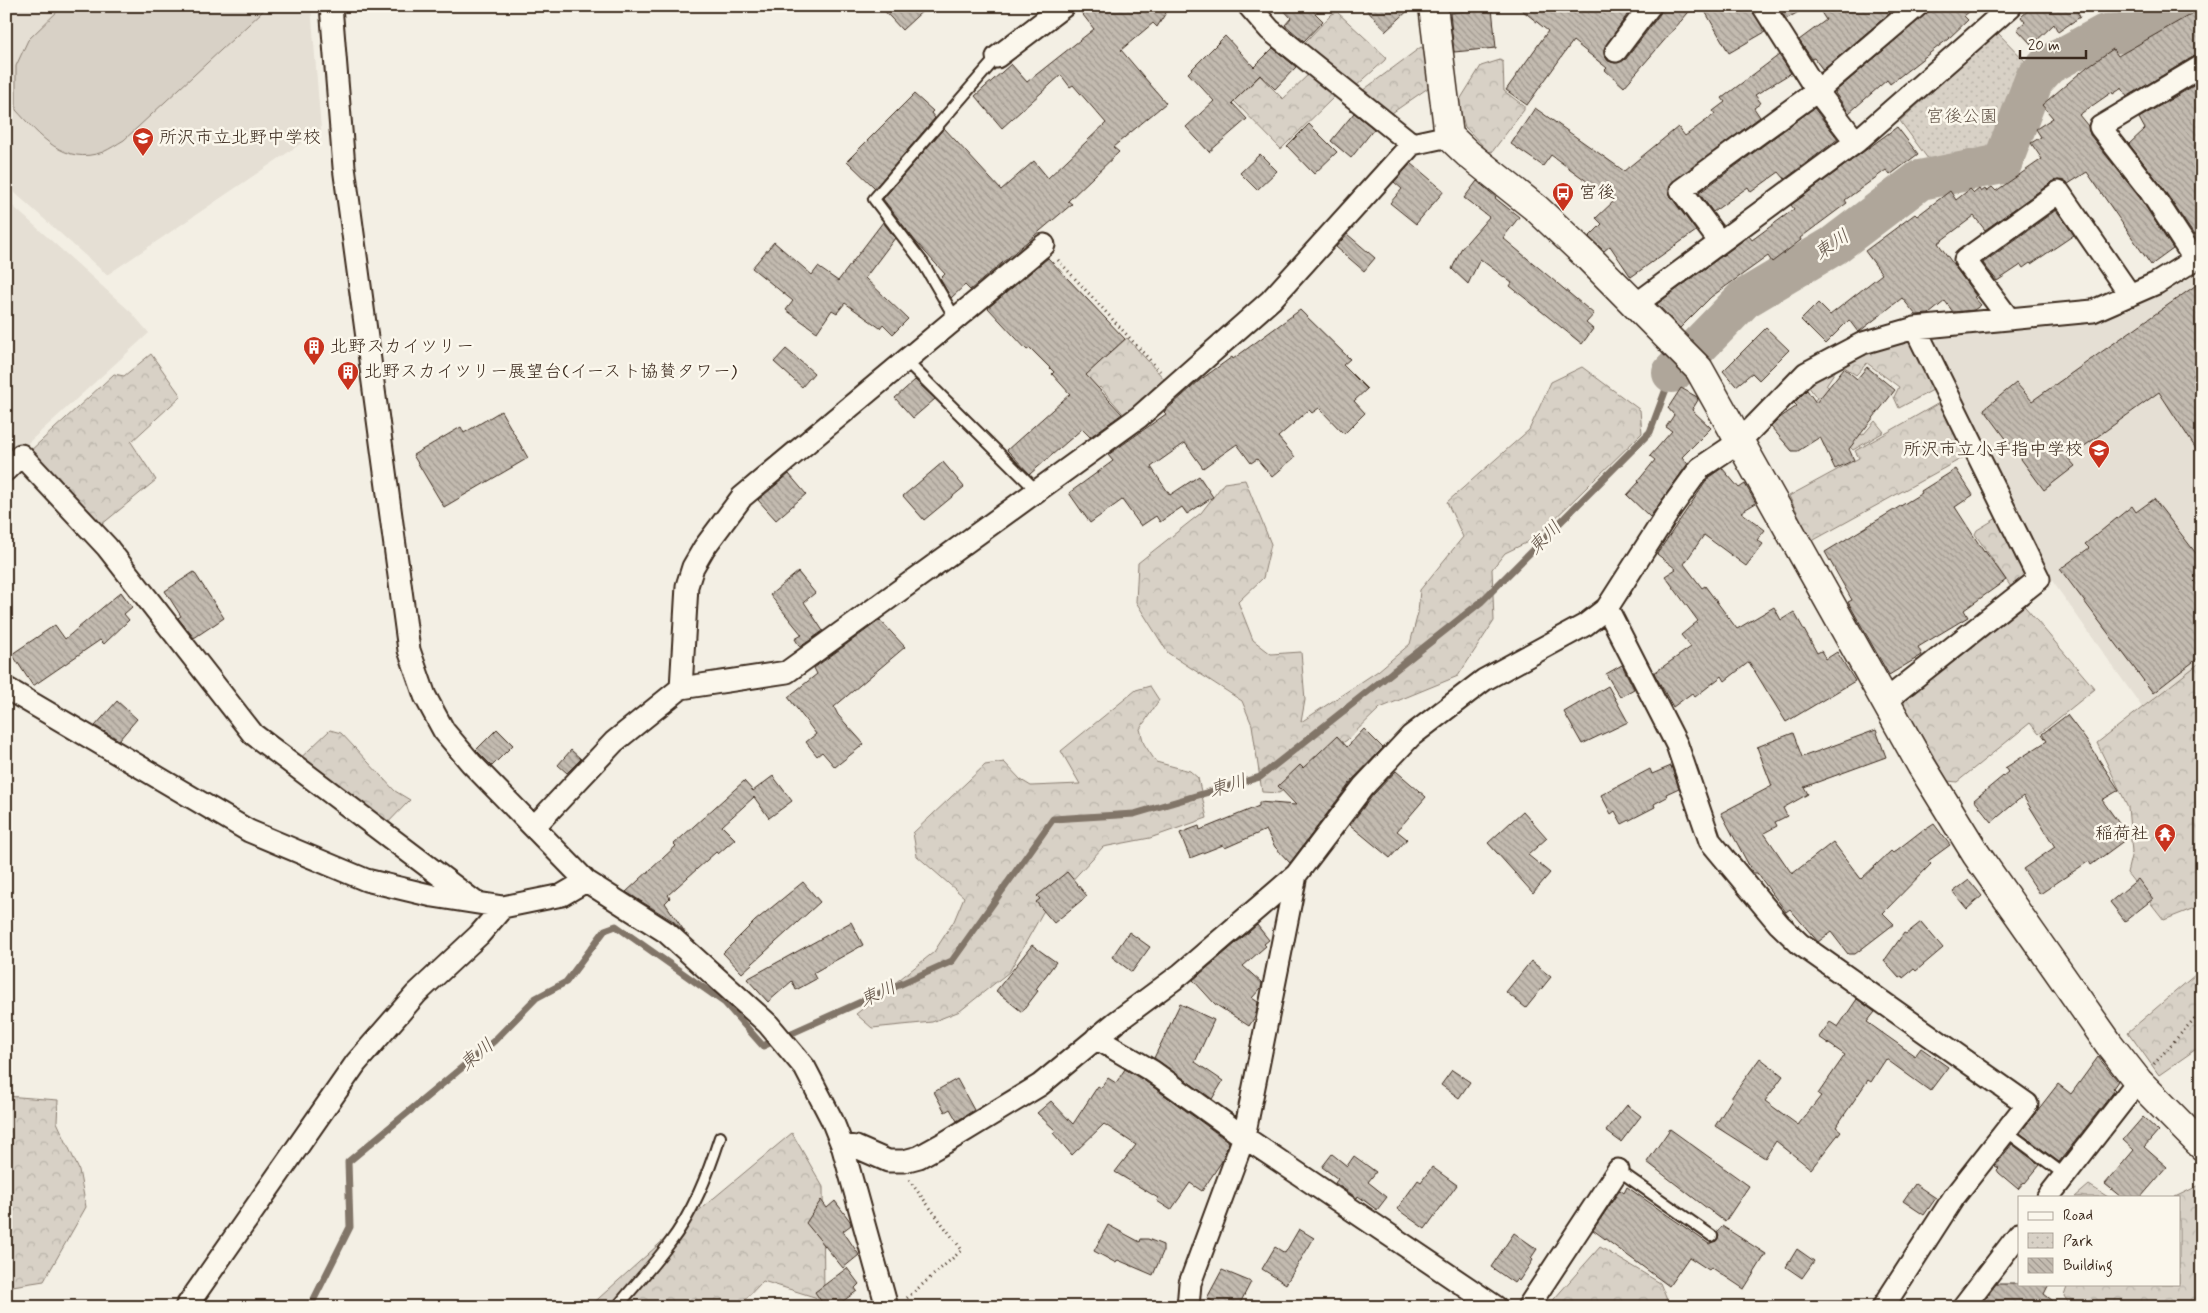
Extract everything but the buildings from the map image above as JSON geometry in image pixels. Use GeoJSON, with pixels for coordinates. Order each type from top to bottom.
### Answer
{"type":"FeatureCollection","features":[{"type":"Feature","properties":{"kind":"street"},"geometry":{"type":"LineString","coordinates":[[331,6],[344,167],[409,650],[426,696],[444,731],[471,763],[586,881],[666,932],[777,1034],[805,1068],[820,1094],[842,1145],[895,1304]]}},
{"type":"Feature","properties":{"kind":"street"},"geometry":{"type":"LineString","coordinates":[[997,57],[1064,6]]}},
{"type":"Feature","properties":{"kind":"street"},"geometry":{"type":"LineString","coordinates":[[1249,6],[1270,30],[1412,144]]}},
{"type":"Feature","properties":{"kind":"street"},"geometry":{"type":"LineString","coordinates":[[1433,6],[1449,136],[1468,154],[1537,209],[1699,369],[1921,765],[1982,862],[2050,962],[2138,1081],[2202,1146]]}},
{"type":"Feature","properties":{"kind":"street"},"geometry":{"type":"LineString","coordinates":[[1616,51],[1650,6]]}},
{"type":"Feature","properties":{"kind":"street"},"geometry":{"type":"LineString","coordinates":[[1763,6],[1817,92],[1856,142]]}},
{"type":"Feature","properties":{"kind":"street"},"geometry":{"type":"LineString","coordinates":[[1719,241],[1681,190],[1817,92],[1917,6]]}},
{"type":"Feature","properties":{"kind":"street"},"geometry":{"type":"LineString","coordinates":[[1635,305],[1719,241],[1856,142],[2011,6]]}},
{"type":"Feature","properties":{"kind":"street"},"geometry":{"type":"LineString","coordinates":[[842,1145],[856,1147],[888,1161],[904,1161],[920,1157],[1040,1085],[1096,1038],[1181,974],[1296,875],[1363,787],[1411,736],[1484,680],[1585,625],[1607,608],[1671,508],[1700,468],[1740,441],[1806,373],[1863,343],[1915,328],[2093,311],[2157,284],[2198,257],[2100,127],[2202,66]]}},
{"type":"Feature","properties":{"kind":"street"},"geometry":{"type":"LineString","coordinates":[[534,827],[614,742],[681,688],[787,672],[1139,417],[1271,300],[1412,144],[1449,136]]}},
{"type":"Feature","properties":{"kind":"street"},"geometry":{"type":"LineString","coordinates":[[2010,319],[1965,260],[2059,192],[2130,295]]}},
{"type":"Feature","properties":{"kind":"street"},"geometry":{"type":"LineString","coordinates":[[681,688],[687,586],[704,548],[742,497],[1044,245]]}},
{"type":"Feature","properties":{"kind":"street"},"geometry":{"type":"LineString","coordinates":[[1885,701],[2039,579],[1915,328]]}},
{"type":"Feature","properties":{"kind":"street"},"geometry":{"type":"LineString","coordinates":[[6,470],[22,455],[107,546],[253,734],[475,902]]}},
{"type":"Feature","properties":{"kind":"street"},"geometry":{"type":"LineString","coordinates":[[1607,608],[1678,744],[1710,841],[1779,924],[1800,944],[2027,1104],[1954,1197],[1883,1307]]}},
{"type":"Feature","properties":{"kind":"street"},"geometry":{"type":"LineString","coordinates":[[6,688],[249,831],[366,880],[433,896],[503,907],[562,896],[586,881]]}},
{"type":"Feature","properties":{"kind":"street"},"geometry":{"type":"LineString","coordinates":[[1188,1307],[1190,1283],[1244,1138],[1296,875]]}},
{"type":"Feature","properties":{"kind":"street"},"geometry":{"type":"LineString","coordinates":[[186,1307],[356,1063],[416,994],[479,935],[503,907]]}},
{"type":"Feature","properties":{"kind":"street"},"geometry":{"type":"LineString","coordinates":[[1096,1038],[1152,1071],[1244,1138],[1496,1307]]}},
{"type":"Feature","properties":{"kind":"street"},"geometry":{"type":"LineString","coordinates":[[2049,1196],[2138,1081]]}},
{"type":"Feature","properties":{"kind":"street"},"geometry":{"type":"LineString","coordinates":[[1528,1307],[1618,1170]]}},
{"type":"Feature","properties":{"kind":"street"},"geometry":{"type":"LineString","coordinates":[[1963,1307],[2018,1235]]}},
{"type":"Feature","properties":{"kind":"lane"},"geometry":{"type":"LineString","coordinates":[[955,318],[922,263],[874,199],[997,57]]}},
{"type":"Feature","properties":{"kind":"lane"},"geometry":{"type":"LineString","coordinates":[[905,360],[1038,492]]}},
{"type":"Feature","properties":{"kind":"lane"},"geometry":{"type":"LineString","coordinates":[[2006,1131],[2065,1175]]}},
{"type":"Feature","properties":{"kind":"lane"},"geometry":{"type":"LineString","coordinates":[[617,1307],[670,1243],[706,1177],[720,1137]]}},
{"type":"Feature","properties":{"kind":"lane"},"geometry":{"type":"LineString","coordinates":[[1618,1170],[1712,1236]]}},
{"type":"Feature","properties":{"kind":"path"},"geometry":{"type":"LineString","coordinates":[[1044,245],[1174,387]]}},
{"type":"Feature","properties":{"kind":"path"},"geometry":{"type":"LineString","coordinates":[[2138,1081],[2202,1010]]}},
{"type":"Feature","properties":{"kind":"path"},"geometry":{"type":"LineString","coordinates":[[895,1161],[962,1250],[895,1304]]}},
{"type":"Feature","properties":{"kind":"shaded area","name":"所沢市立北野中学校"},"geometry":{"type":"Polygon","coordinates":[[[6,6],[311,6],[321,130],[107,275],[6,185],[6,6]]]}},
{"type":"Feature","properties":{"kind":"shaded area"},"geometry":{"type":"Polygon","coordinates":[[[6,200],[131,312],[149,333],[6,463],[6,200]]]}},
{"type":"Feature","properties":{"kind":"shaded area","name":"所沢市立小手指中学校"},"geometry":{"type":"Polygon","coordinates":[[[2202,261],[2202,678],[2149,717],[2053,582],[1940,355],[1935,341],[1949,334],[2097,320],[2191,277],[2202,261]]]}},
{"type":"Feature","properties":{"kind":"green space"},"geometry":{"type":"Polygon","coordinates":[[[63,6],[265,6],[262,12],[124,140],[103,152],[76,155],[54,146],[34,130],[16,110],[16,66],[28,40],[63,6]]]}},
{"type":"Feature","properties":{"kind":"green space"},"geometry":{"type":"Polygon","coordinates":[[[1337,12],[1386,57],[1354,88],[1304,46],[1304,43],[1332,14],[1337,12]]]}},
{"type":"Feature","properties":{"kind":"green space","name":"宮後公園"},"geometry":{"type":"Polygon","coordinates":[[[1997,32],[2031,67],[2031,70],[1989,148],[1934,167],[1900,121],[1997,32]]]}},
{"type":"Feature","properties":{"kind":"green space"},"geometry":{"type":"Polygon","coordinates":[[[1421,47],[1427,51],[1428,88],[1389,115],[1362,91],[1421,47]]]}},
{"type":"Feature","properties":{"kind":"green space"},"geometry":{"type":"Polygon","coordinates":[[[1500,60],[1503,62],[1504,91],[1524,106],[1524,110],[1492,152],[1488,151],[1465,127],[1458,103],[1481,66],[1500,60]]]}},
{"type":"Feature","properties":{"kind":"green space"},"geometry":{"type":"Polygon","coordinates":[[[1312,71],[1336,95],[1281,149],[1234,101],[1260,76],[1283,99],[1312,71]]]}},
{"type":"Feature","properties":{"kind":"green space"},"geometry":{"type":"Polygon","coordinates":[[[1909,336],[1935,387],[1933,390],[1899,408],[1894,397],[1899,387],[1867,363],[1856,375],[1840,364],[1826,385],[1839,397],[1860,434],[1863,435],[1875,421],[1884,432],[1853,450],[1809,405],[1817,398],[1806,383],[1864,348],[1909,336]]]}},
{"type":"Feature","properties":{"kind":"green space"},"geometry":{"type":"Polygon","coordinates":[[[1127,338],[1166,381],[1126,417],[1100,387],[1081,403],[1069,390],[1127,338]]]}},
{"type":"Feature","properties":{"kind":"green space"},"geometry":{"type":"Polygon","coordinates":[[[151,354],[181,396],[131,442],[156,480],[101,525],[29,452],[114,374],[124,376],[151,354]]]}},
{"type":"Feature","properties":{"kind":"green space"},"geometry":{"type":"Polygon","coordinates":[[[1582,367],[1640,410],[1642,433],[1534,539],[1505,553],[1492,569],[1494,621],[1458,676],[1380,708],[1347,740],[1324,755],[1297,781],[1279,793],[1262,792],[1252,725],[1242,701],[1168,653],[1136,602],[1138,563],[1201,513],[1224,483],[1245,480],[1271,544],[1263,578],[1238,602],[1253,640],[1271,654],[1301,652],[1305,700],[1301,722],[1378,671],[1410,644],[1418,613],[1420,590],[1463,537],[1447,502],[1529,430],[1551,382],[1582,367]]]}},
{"type":"Feature","properties":{"kind":"green space"},"geometry":{"type":"Polygon","coordinates":[[[1939,403],[1944,405],[1966,456],[1814,540],[1810,538],[1789,496],[1859,458],[1855,451],[1939,403]]]}},
{"type":"Feature","properties":{"kind":"green space"},"geometry":{"type":"Polygon","coordinates":[[[1997,518],[2001,519],[2029,575],[2014,587],[2011,587],[1975,534],[1977,530],[1997,518]]]}},
{"type":"Feature","properties":{"kind":"green space"},"geometry":{"type":"Polygon","coordinates":[[[2020,601],[2095,689],[2039,734],[2030,723],[1957,782],[1948,781],[1904,705],[1905,695],[2020,601]]]}},
{"type":"Feature","properties":{"kind":"green space"},"geometry":{"type":"Polygon","coordinates":[[[2202,661],[2202,905],[2164,920],[2127,873],[2132,852],[2128,807],[2097,743],[2202,661]]]}},
{"type":"Feature","properties":{"kind":"green space"},"geometry":{"type":"Polygon","coordinates":[[[1150,686],[1159,700],[1140,729],[1144,744],[1156,762],[1190,771],[1198,778],[1207,818],[1150,838],[1103,847],[1043,912],[1009,972],[960,1011],[932,1022],[872,1028],[856,1014],[934,952],[954,921],[964,897],[917,856],[913,833],[985,765],[1004,762],[1021,780],[1031,786],[1080,784],[1061,751],[1136,690],[1150,686]]]}},
{"type":"Feature","properties":{"kind":"green space"},"geometry":{"type":"Polygon","coordinates":[[[330,730],[341,733],[395,791],[410,800],[379,832],[291,767],[330,730]]]}},
{"type":"Feature","properties":{"kind":"green space"},"geometry":{"type":"Polygon","coordinates":[[[2202,969],[2202,1045],[2159,1075],[2128,1032],[2202,969]]]}},
{"type":"Feature","properties":{"kind":"green space"},"geometry":{"type":"Polygon","coordinates":[[[6,1096],[58,1100],[57,1122],[79,1170],[86,1207],[44,1281],[6,1287],[6,1096]]]}},
{"type":"Feature","properties":{"kind":"green space"},"geometry":{"type":"Polygon","coordinates":[[[792,1133],[823,1187],[824,1300],[763,1281],[738,1307],[589,1307],[667,1237],[792,1133]]]}},
{"type":"Feature","properties":{"kind":"green space"},"geometry":{"type":"Polygon","coordinates":[[[2202,1184],[2202,1298],[2199,1307],[2071,1307],[2064,1296],[2067,1286],[2180,1286],[2180,1196],[2177,1196],[2202,1184]]]}},
{"type":"Feature","properties":{"kind":"green space"},"geometry":{"type":"Polygon","coordinates":[[[2089,1185],[2106,1196],[2076,1196],[2089,1185]]]}},
{"type":"Feature","properties":{"kind":"green space"},"geometry":{"type":"Polygon","coordinates":[[[1600,1247],[1660,1283],[1670,1307],[1547,1307],[1600,1247]]]}},
{"type":"Feature","properties":{"kind":"waterway","name":"東川"},"geometry":{"type":"LineString","coordinates":[[1672,373],[1744,299],[1833,246],[1920,180],[2002,164],[2034,80],[2048,65],[2105,34],[2126,33],[2172,6]]}},
{"type":"Feature","properties":{"kind":"waterway","name":"東川"},"geometry":{"type":"LineString","coordinates":[[310,1307],[350,1227],[348,1162],[494,1041],[536,998],[566,982],[605,930],[616,926],[725,1003],[763,1046],[952,961],[1053,819],[1134,814],[1260,777],[1481,602],[1650,432],[1672,373]]}},
{"type":"Feature","properties":{"kind":"place","name":"所沢市立北野中学校"},"geometry":{"type":"Point","coordinates":[143,157]}},
{"type":"Feature","properties":{"kind":"place","name":"宮後"},"geometry":{"type":"Point","coordinates":[1563,212]}},
{"type":"Feature","properties":{"kind":"place","name":"北野スカイツリー"},"geometry":{"type":"Point","coordinates":[314,366]}},
{"type":"Feature","properties":{"kind":"place","name":"北野スカイツリー展望台(イースト協賛タワー)"},"geometry":{"type":"Point","coordinates":[348,391]}},
{"type":"Feature","properties":{"kind":"place","name":"所沢市立小手指中学校"},"geometry":{"type":"Point","coordinates":[2099,469]}},
{"type":"Feature","properties":{"kind":"place","name":"稲荷社"},"geometry":{"type":"Point","coordinates":[2165,853]}}]}
